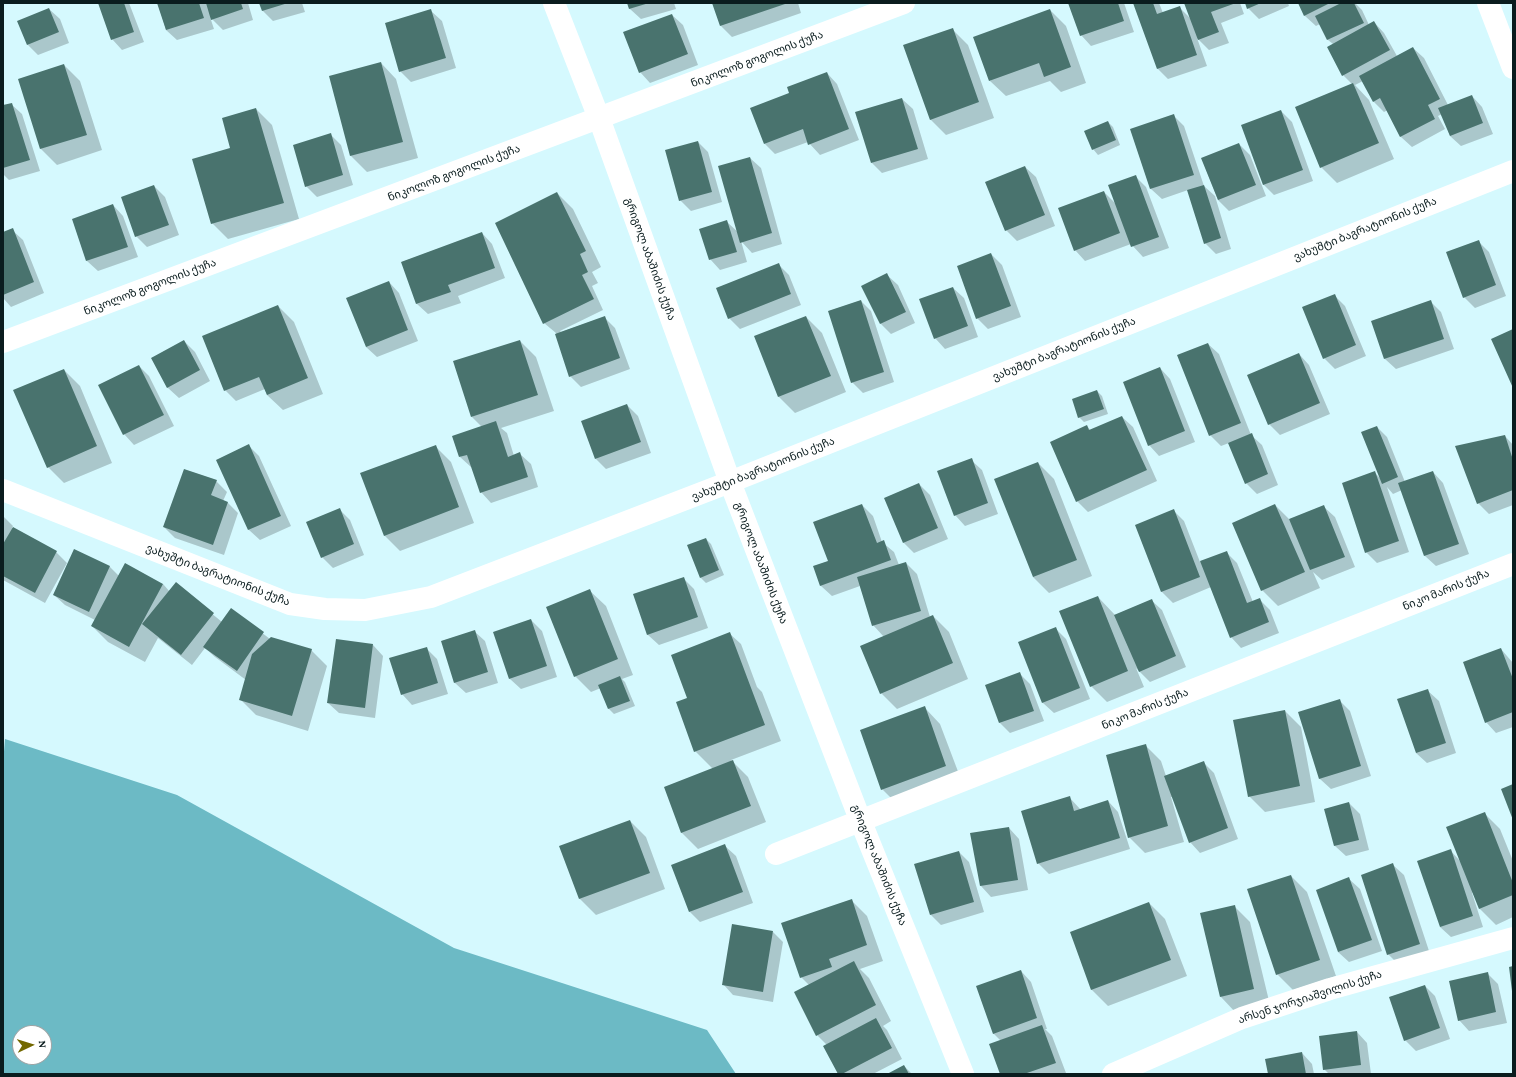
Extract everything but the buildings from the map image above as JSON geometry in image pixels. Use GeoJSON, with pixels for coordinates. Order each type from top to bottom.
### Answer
{"type":"FeatureCollection","features":[{"type":"Feature","properties":{"kind":"street","name":"გრიგოლ აბაშიძის ქუჩა"},"geometry":{"type":"LineString","coordinates":[[554,3],[599,118],[730,482],[861,822],[963,1074]]}},
{"type":"Feature","properties":{"kind":"street","name":"ნიკოლოზ გოგოლის ქუჩა"},"geometry":{"type":"LineString","coordinates":[[3,342],[904,3]]}},
{"type":"Feature","properties":{"kind":"street"},"geometry":{"type":"LineString","coordinates":[[1488,3],[1513,68]]}},
{"type":"Feature","properties":{"kind":"street","name":"ვახუშტი ბაგრატიონის ქუჩა"},"geometry":{"type":"LineString","coordinates":[[3,490],[290,604],[325,609],[365,610],[431,597],[730,482],[1513,170]]}},
{"type":"Feature","properties":{"kind":"street","name":"ნიკო მარის ქუჩა"},"geometry":{"type":"LineString","coordinates":[[776,854],[861,822],[1513,564]]}},
{"type":"Feature","properties":{"kind":"street","name":"არსენ ჯორჯიაშვილის ქუჩა"},"geometry":{"type":"LineString","coordinates":[[1113,1074],[1242,1018],[1330,989],[1513,938]]}},
{"type":"Feature","properties":{"kind":"shaded area"},"geometry":{"type":"Polygon","coordinates":[[[5,739],[177,795],[454,948],[707,1030],[736,1074],[3,1074],[3,764],[5,739]]]}}]}
